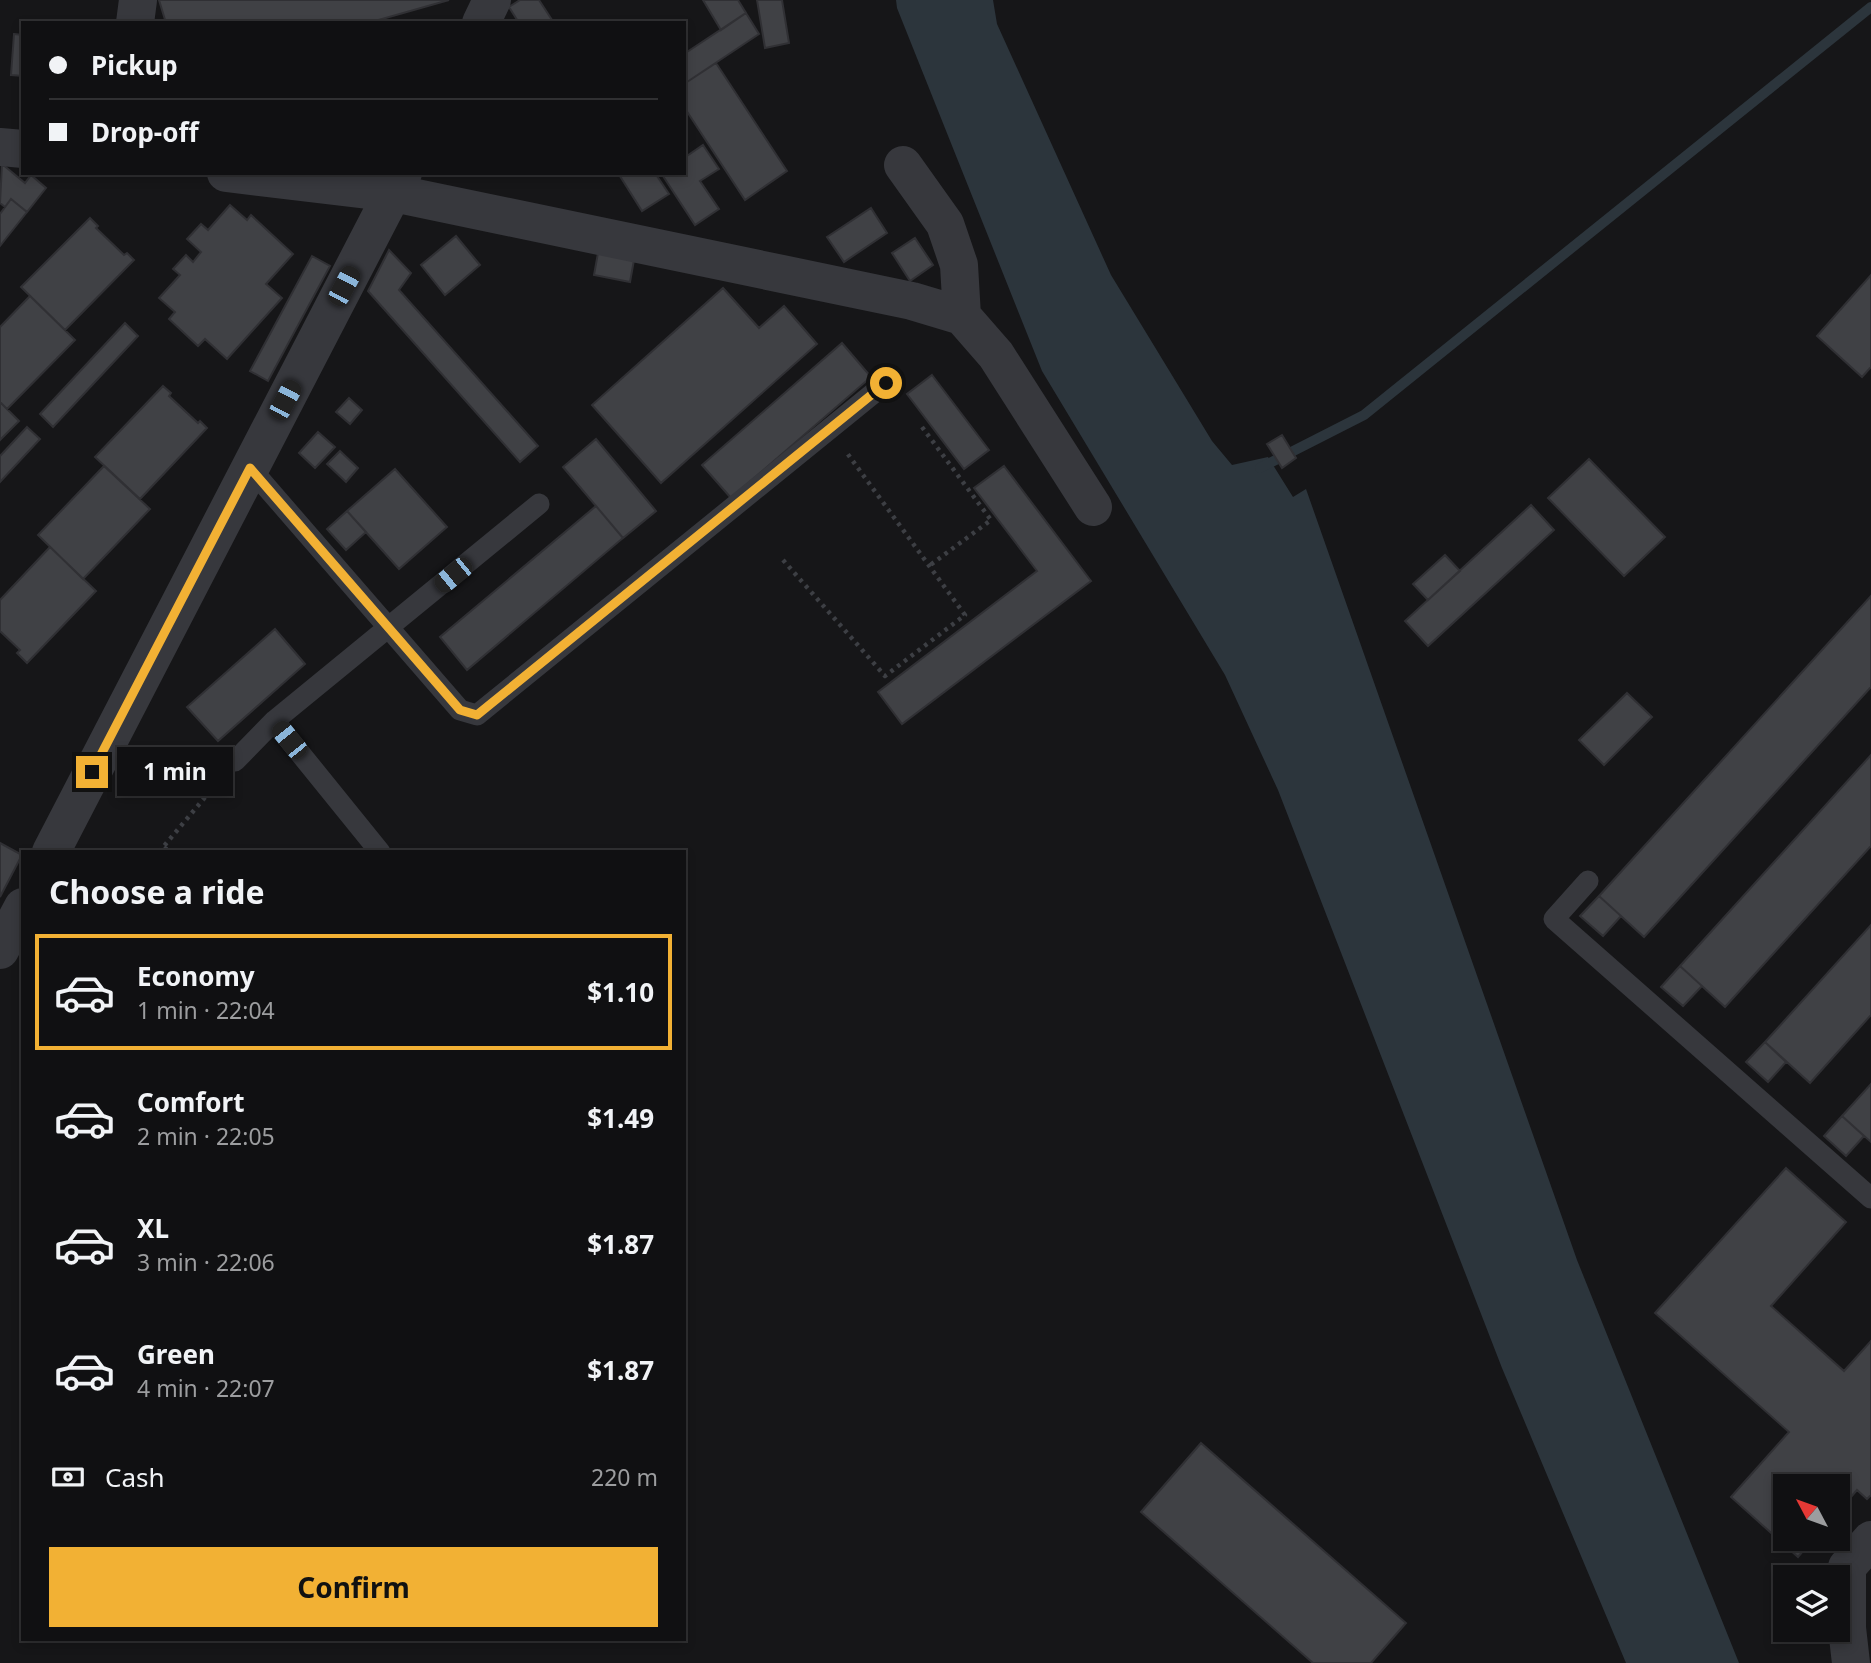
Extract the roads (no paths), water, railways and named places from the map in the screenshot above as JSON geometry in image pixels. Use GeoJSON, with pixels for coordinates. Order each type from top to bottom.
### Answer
{"type":"FeatureCollection","features":[{"type":"Feature","properties":{"kind":"street"},"geometry":{"type":"LineString","coordinates":[[135,21],[138,0]]}},
{"type":"Feature","properties":{"kind":"street"},"geometry":{"type":"LineString","coordinates":[[482,21],[492,0]]}},
{"type":"Feature","properties":{"kind":"street"},"geometry":{"type":"LineString","coordinates":[[0,147],[21,149]]}},
{"type":"Feature","properties":{"kind":"street"},"geometry":{"type":"LineString","coordinates":[[903,165],[945,224],[959,265],[962,316]]}},
{"type":"Feature","properties":{"kind":"street"},"geometry":{"type":"LineString","coordinates":[[260,175],[398,183],[912,301],[962,316],[996,355],[1093,507]]}},
{"type":"Feature","properties":{"kind":"street"},"geometry":{"type":"LineString","coordinates":[[52,850],[398,183]]}},
{"type":"Feature","properties":{"kind":"street"},"geometry":{"type":"LineString","coordinates":[[0,950],[21,911]]}},
{"type":"Feature","properties":{"kind":"street"},"geometry":{"type":"LineString","coordinates":[[1851,1663],[1847,1628],[1847,1567],[1871,1540]]}},
{"type":"Feature","properties":{"kind":"lane"},"geometry":{"type":"LineString","coordinates":[[250,468],[460,710],[477,715],[886,383]]}},
{"type":"Feature","properties":{"kind":"lane"},"geometry":{"type":"LineString","coordinates":[[235,761],[274,721],[539,504]]}},
{"type":"Feature","properties":{"kind":"lane"},"geometry":{"type":"LineString","coordinates":[[274,721],[378,850]]}},
{"type":"Feature","properties":{"kind":"lane"},"geometry":{"type":"LineString","coordinates":[[1588,881],[1554,919],[1871,1198]]}},
{"type":"Feature","properties":{"kind":"waterway"},"geometry":{"type":"LineString","coordinates":[[1260,468],[1364,415],[1871,7]]}}]}
